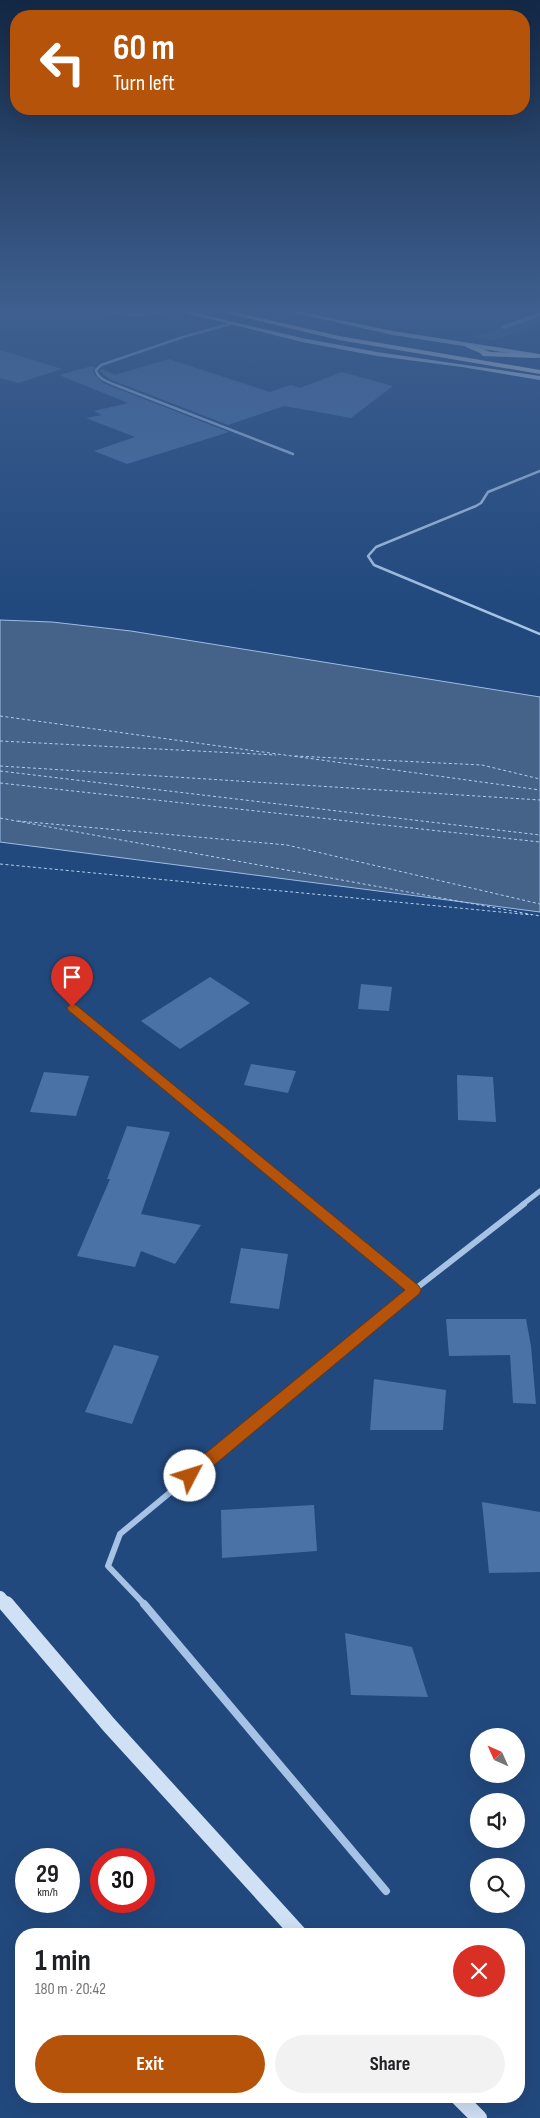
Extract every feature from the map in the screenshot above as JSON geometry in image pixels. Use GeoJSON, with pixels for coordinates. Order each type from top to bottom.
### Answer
{"type":"FeatureCollection","features":[{"type":"Feature","properties":{"kind":"main road"},"geometry":{"type":"LineString","coordinates":[[0,1597],[109,1725],[294,1928]]}},
{"type":"Feature","properties":{"kind":"main road"},"geometry":{"type":"LineString","coordinates":[[464,2103],[479,2118]]}},
{"type":"Feature","properties":{"kind":"street"},"geometry":{"type":"LineString","coordinates":[[174,408],[293,454]]}},
{"type":"Feature","properties":{"kind":"street"},"geometry":{"type":"LineString","coordinates":[[72,1007],[414,1290]]}},
{"type":"Feature","properties":{"kind":"street"},"geometry":{"type":"LineString","coordinates":[[386,1891],[139,1598],[108,1566],[120,1534],[414,1290],[540,1191]]}},
{"type":"Feature","properties":{"kind":"lane"},"geometry":{"type":"LineString","coordinates":[[540,471],[488,492],[481,503],[476,506],[376,547],[368,556],[374,565],[540,634]]}},
{"type":"Feature","properties":{"kind":"shaded area"},"geometry":{"type":"Polygon","coordinates":[[[0,620],[52,622],[131,631],[540,697],[540,912],[0,842],[0,620]]]}},
{"type":"Feature","properties":{"kind":"building"},"geometry":{"type":"Polygon","coordinates":[[[107,408],[167,408],[229,432],[127,464],[94,451],[135,437],[86,418],[102,415],[94,411],[107,408]]]}},
{"type":"Feature","properties":{"kind":"building"},"geometry":{"type":"Polygon","coordinates":[[[184,408],[279,408],[228,425],[184,408]]]}},
{"type":"Feature","properties":{"kind":"building"},"geometry":{"type":"Polygon","coordinates":[[[294,408],[364,408],[351,418],[294,408]]]}},
{"type":"Feature","properties":{"kind":"building"},"geometry":{"type":"Polygon","coordinates":[[[210,977],[250,1003],[180,1049],[141,1021],[210,977]]]}},
{"type":"Feature","properties":{"kind":"building"},"geometry":{"type":"Polygon","coordinates":[[[361,984],[392,987],[389,1011],[358,1009],[361,984]]]}},
{"type":"Feature","properties":{"kind":"building"},"geometry":{"type":"Polygon","coordinates":[[[251,1064],[296,1071],[288,1093],[244,1085],[251,1064]]]}},
{"type":"Feature","properties":{"kind":"building"},"geometry":{"type":"Polygon","coordinates":[[[44,1072],[89,1076],[76,1116],[30,1112],[44,1072]]]}},
{"type":"Feature","properties":{"kind":"building"},"geometry":{"type":"Polygon","coordinates":[[[457,1075],[493,1077],[496,1122],[458,1120],[457,1075]]]}},
{"type":"Feature","properties":{"kind":"building"},"geometry":{"type":"Polygon","coordinates":[[[127,1126],[170,1132],[141,1214],[201,1225],[175,1264],[141,1251],[135,1267],[77,1256],[110,1179],[107,1179],[127,1126]]]}},
{"type":"Feature","properties":{"kind":"building"},"geometry":{"type":"Polygon","coordinates":[[[241,1248],[288,1254],[279,1309],[230,1303],[241,1248]]]}},
{"type":"Feature","properties":{"kind":"building"},"geometry":{"type":"Polygon","coordinates":[[[446,1319],[526,1319],[531,1346],[536,1404],[513,1403],[510,1355],[449,1356],[446,1319]]]}},
{"type":"Feature","properties":{"kind":"building"},"geometry":{"type":"Polygon","coordinates":[[[114,1345],[159,1356],[132,1424],[85,1412],[114,1345]]]}},
{"type":"Feature","properties":{"kind":"building"},"geometry":{"type":"Polygon","coordinates":[[[374,1379],[446,1390],[443,1430],[370,1430],[374,1379]]]}},
{"type":"Feature","properties":{"kind":"building"},"geometry":{"type":"Polygon","coordinates":[[[482,1502],[540,1512],[540,1572],[489,1573],[482,1502]]]}},
{"type":"Feature","properties":{"kind":"building"},"geometry":{"type":"Polygon","coordinates":[[[314,1505],[317,1551],[222,1558],[221,1510],[314,1505]]]}},
{"type":"Feature","properties":{"kind":"building"},"geometry":{"type":"Polygon","coordinates":[[[345,1633],[412,1647],[428,1697],[351,1695],[345,1633]]]}},
{"type":"Feature","properties":{"kind":"ferry route"},"geometry":{"type":"LineString","coordinates":[[0,716],[540,790]]}},
{"type":"Feature","properties":{"kind":"ferry route"},"geometry":{"type":"LineString","coordinates":[[0,741],[276,755]]}},
{"type":"Feature","properties":{"kind":"ferry route"},"geometry":{"type":"LineString","coordinates":[[295,756],[482,765],[540,779]]}},
{"type":"Feature","properties":{"kind":"ferry route"},"geometry":{"type":"LineString","coordinates":[[0,766],[540,800]]}},
{"type":"Feature","properties":{"kind":"ferry route"},"geometry":{"type":"LineString","coordinates":[[0,771],[540,835]]}},
{"type":"Feature","properties":{"kind":"ferry route"},"geometry":{"type":"LineString","coordinates":[[0,783],[540,842]]}},
{"type":"Feature","properties":{"kind":"ferry route"},"geometry":{"type":"LineString","coordinates":[[0,818],[540,916]]}},
{"type":"Feature","properties":{"kind":"ferry route"},"geometry":{"type":"LineString","coordinates":[[18,821],[287,845],[540,904]]}},
{"type":"Feature","properties":{"kind":"ferry route"},"geometry":{"type":"LineString","coordinates":[[0,864],[532,915]]}},
{"type":"Feature","properties":{"kind":"route"},"geometry":{"type":"LineString","coordinates":[[72,1007],[414,1290],[190,1476]]}}]}
